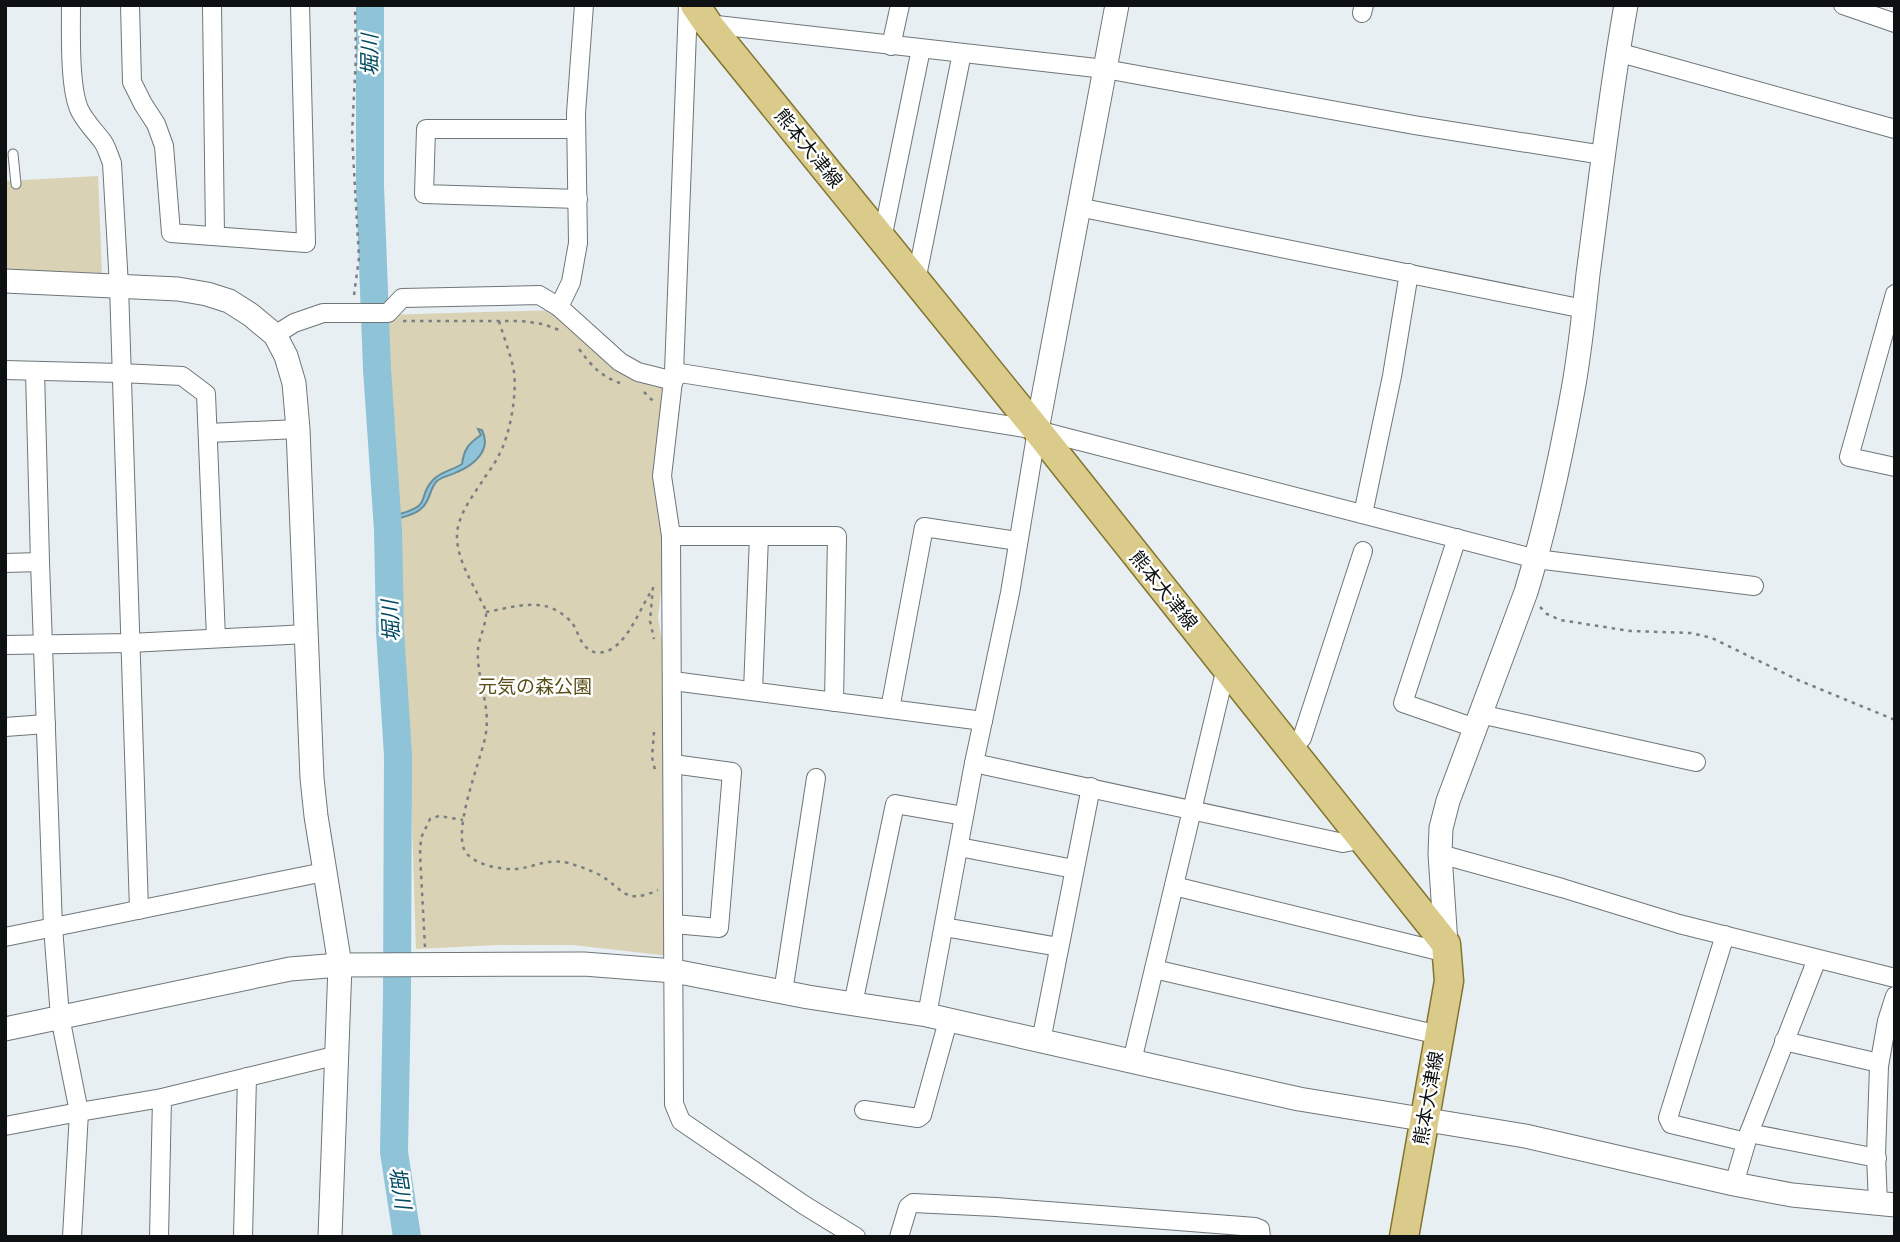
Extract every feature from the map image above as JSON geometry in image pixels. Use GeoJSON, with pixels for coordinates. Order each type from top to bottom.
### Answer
{"type":"FeatureCollection","features":[{"type":"Feature","properties":{"kind":"main road","name":"熊本大津線"},"geometry":{"type":"LineString","coordinates":[[697,12],[1037,430],[1447,948],[1449,981],[1404,1237]]}},
{"type":"Feature","properties":{"kind":"street"},"geometry":{"type":"LineString","coordinates":[[71,5],[74,89],[78,107],[90,128],[104,143],[112,163],[119,286],[139,910]]}},
{"type":"Feature","properties":{"kind":"street"},"geometry":{"type":"LineString","coordinates":[[130,5],[132,82],[156,124],[164,146],[171,233],[306,243],[300,5]]}},
{"type":"Feature","properties":{"kind":"street"},"geometry":{"type":"LineString","coordinates":[[212,5],[215,236]]}},
{"type":"Feature","properties":{"kind":"street"},"geometry":{"type":"LineString","coordinates":[[559,307],[571,282],[578,243],[576,129],[584,5]]}},
{"type":"Feature","properties":{"kind":"street"},"geometry":{"type":"LineString","coordinates":[[891,46],[900,5]]}},
{"type":"Feature","properties":{"kind":"street"},"geometry":{"type":"LineString","coordinates":[[864,1110],[918,1118],[922,1115],[938,1018],[944,927],[958,847],[1010,593],[1037,430],[1117,5]]}},
{"type":"Feature","properties":{"kind":"street"},"geometry":{"type":"LineString","coordinates":[[1174,886],[1447,948],[1440,854],[1441,828],[1448,801],[1536,559],[1573,389],[1617,51],[1626,5]]}},
{"type":"Feature","properties":{"kind":"street"},"geometry":{"type":"LineString","coordinates":[[1843,5],[1895,23]]}},
{"type":"Feature","properties":{"kind":"street"},"geometry":{"type":"LineString","coordinates":[[856,1237],[681,1121],[674,1104],[671,536],[662,476],[674,376],[697,12],[891,46],[1105,69],[1414,125],[1603,155]]}},
{"type":"Feature","properties":{"kind":"street"},"geometry":{"type":"LineString","coordinates":[[882,239],[921,49]]}},
{"type":"Feature","properties":{"kind":"street"},"geometry":{"type":"LineString","coordinates":[[1617,51],[1895,129]]}},
{"type":"Feature","properties":{"kind":"street"},"geometry":{"type":"LineString","coordinates":[[916,281],[962,53]]}},
{"type":"Feature","properties":{"kind":"street"},"geometry":{"type":"LineString","coordinates":[[576,129],[426,130],[424,194],[578,199]]}},
{"type":"Feature","properties":{"kind":"street"},"geometry":{"type":"LineString","coordinates":[[1078,207],[1584,309]]}},
{"type":"Feature","properties":{"kind":"street"},"geometry":{"type":"LineString","coordinates":[[1363,514],[1392,376],[1409,273]]}},
{"type":"Feature","properties":{"kind":"street"},"geometry":{"type":"LineString","coordinates":[[5,281],[178,289],[207,294],[229,301],[251,315],[275,335],[286,356],[294,383],[298,429],[312,778],[340,965],[330,1237]]}},
{"type":"Feature","properties":{"kind":"street"},"geometry":{"type":"LineString","coordinates":[[1895,294],[1849,457],[1895,467]]}},
{"type":"Feature","properties":{"kind":"street"},"geometry":{"type":"LineString","coordinates":[[275,335],[294,323],[323,313],[388,313],[402,298],[539,295],[559,307],[620,362],[638,372],[1037,430],[1536,559],[1754,586]]}},
{"type":"Feature","properties":{"kind":"street"},"geometry":{"type":"LineString","coordinates":[[5,370],[182,376],[206,394],[216,639]]}},
{"type":"Feature","properties":{"kind":"street"},"geometry":{"type":"LineString","coordinates":[[35,371],[53,927],[60,1017],[79,1111],[72,1237]]}},
{"type":"Feature","properties":{"kind":"street"},"geometry":{"type":"LineString","coordinates":[[208,433],[298,429]]}},
{"type":"Feature","properties":{"kind":"street"},"geometry":{"type":"LineString","coordinates":[[890,709],[924,527],[1018,541]]}},
{"type":"Feature","properties":{"kind":"street"},"geometry":{"type":"LineString","coordinates":[[671,536],[837,536],[834,702]]}},
{"type":"Feature","properties":{"kind":"street"},"geometry":{"type":"LineString","coordinates":[[753,691],[759,536]]}},
{"type":"Feature","properties":{"kind":"street"},"geometry":{"type":"LineString","coordinates":[[1457,538],[1403,703],[1478,721],[1696,762]]}},
{"type":"Feature","properties":{"kind":"street"},"geometry":{"type":"LineString","coordinates":[[1291,750],[1302,738],[1363,551]]}},
{"type":"Feature","properties":{"kind":"street"},"geometry":{"type":"LineString","coordinates":[[5,563],[40,562]]}},
{"type":"Feature","properties":{"kind":"street"},"geometry":{"type":"LineString","coordinates":[[5,645],[130,643],[307,634]]}},
{"type":"Feature","properties":{"kind":"street"},"geometry":{"type":"LineString","coordinates":[[1132,1061],[1226,668]]}},
{"type":"Feature","properties":{"kind":"street"},"geometry":{"type":"LineString","coordinates":[[673,681],[983,721]]}},
{"type":"Feature","properties":{"kind":"street"},"geometry":{"type":"LineString","coordinates":[[5,727],[46,724]]}},
{"type":"Feature","properties":{"kind":"street"},"geometry":{"type":"LineString","coordinates":[[974,763],[1343,843],[1363,839]]}},
{"type":"Feature","properties":{"kind":"street"},"geometry":{"type":"LineString","coordinates":[[673,764],[732,772],[719,928],[674,924]]}},
{"type":"Feature","properties":{"kind":"street"},"geometry":{"type":"LineString","coordinates":[[783,992],[816,778]]}},
{"type":"Feature","properties":{"kind":"street"},"geometry":{"type":"LineString","coordinates":[[1041,1041],[1091,788]]}},
{"type":"Feature","properties":{"kind":"street"},"geometry":{"type":"LineString","coordinates":[[853,1004],[895,804],[964,816]]}},
{"type":"Feature","properties":{"kind":"street"},"geometry":{"type":"LineString","coordinates":[[958,847],[1074,869]]}},
{"type":"Feature","properties":{"kind":"street"},"geometry":{"type":"LineString","coordinates":[[1440,854],[1679,924],[1895,978]]}},
{"type":"Feature","properties":{"kind":"street"},"geometry":{"type":"LineString","coordinates":[[5,937],[324,872]]}},
{"type":"Feature","properties":{"kind":"street"},"geometry":{"type":"LineString","coordinates":[[944,927],[1059,947]]}},
{"type":"Feature","properties":{"kind":"street"},"geometry":{"type":"LineString","coordinates":[[1725,935],[1668,1118],[1671,1124],[1877,1158]]}},
{"type":"Feature","properties":{"kind":"street"},"geometry":{"type":"LineString","coordinates":[[1734,1184],[1748,1137],[1817,958]]}},
{"type":"Feature","properties":{"kind":"street"},"geometry":{"type":"LineString","coordinates":[[5,1029],[290,970],[340,965],[584,964],[674,971],[938,1018],[1299,1099],[1525,1136],[1734,1184],[1792,1195],[1886,1204],[1877,1158],[1880,1063],[1887,1021],[1895,996]]}},
{"type":"Feature","properties":{"kind":"street"},"geometry":{"type":"LineString","coordinates":[[1154,969],[1439,1035]]}},
{"type":"Feature","properties":{"kind":"street"},"geometry":{"type":"LineString","coordinates":[[1784,1041],[1880,1063]]}},
{"type":"Feature","properties":{"kind":"street"},"geometry":{"type":"LineString","coordinates":[[5,1126],[162,1098],[338,1055]]}},
{"type":"Feature","properties":{"kind":"street"},"geometry":{"type":"LineString","coordinates":[[243,1237],[247,1077]]}},
{"type":"Feature","properties":{"kind":"street"},"geometry":{"type":"LineString","coordinates":[[159,1237],[162,1098]]}},
{"type":"Feature","properties":{"kind":"street"},"geometry":{"type":"LineString","coordinates":[[899,1237],[908,1207],[913,1203],[996,1206],[1255,1227],[1260,1229],[1261,1237]]}},
{"type":"Feature","properties":{"kind":"lane"},"geometry":{"type":"LineString","coordinates":[[13,154],[16,184]]}},
{"type":"Feature","properties":{"kind":"path"},"geometry":{"type":"LineString","coordinates":[[353,299],[359,258],[352,135],[356,56],[355,5]]}},
{"type":"Feature","properties":{"kind":"path"},"geometry":{"type":"LineString","coordinates":[[388,313],[390,321],[522,321],[543,324],[561,331]]}},
{"type":"Feature","properties":{"kind":"path"},"geometry":{"type":"LineString","coordinates":[[499,321],[514,372],[510,419],[500,453],[471,499],[457,534],[467,574],[486,612],[478,649],[487,714],[486,736],[463,820],[460,839],[463,851],[472,860],[494,867],[515,869],[547,861],[564,862],[598,874],[623,894],[635,897],[663,887]]}},
{"type":"Feature","properties":{"kind":"path"},"geometry":{"type":"LineString","coordinates":[[576,345],[590,363],[607,378],[634,387]]}},
{"type":"Feature","properties":{"kind":"path"},"geometry":{"type":"LineString","coordinates":[[641,389],[652,398],[658,409]]}},
{"type":"Feature","properties":{"kind":"path"},"geometry":{"type":"LineString","coordinates":[[654,578],[650,621],[654,644]]}},
{"type":"Feature","properties":{"kind":"path"},"geometry":{"type":"LineString","coordinates":[[486,612],[530,605],[546,606],[572,623],[585,647],[606,653],[618,645],[630,629],[653,588]]}},
{"type":"Feature","properties":{"kind":"path"},"geometry":{"type":"LineString","coordinates":[[1526,592],[1547,614],[1560,620],[1630,631],[1691,633],[1712,638],[1798,680],[1895,720]]}},
{"type":"Feature","properties":{"kind":"path"},"geometry":{"type":"LineString","coordinates":[[656,725],[652,757],[656,775]]}},
{"type":"Feature","properties":{"kind":"path"},"geometry":{"type":"LineString","coordinates":[[424,964],[421,838],[430,819],[439,816],[463,820]]}},
{"type":"Feature","properties":{"kind":"green space"},"geometry":{"type":"Polygon","coordinates":[[[98,176],[102,273],[5,270],[5,181],[98,176]]]}},
{"type":"Feature","properties":{"kind":"green space","name":"元気の森公園"},"geometry":{"type":"Polygon","coordinates":[[[557,310],[618,364],[669,383],[666,545],[658,618],[669,681],[663,751],[670,793],[670,956],[573,945],[416,949],[411,794],[400,670],[401,534],[390,420],[384,315],[557,310]]]}},
{"type":"Feature","properties":{"kind":"water"},"geometry":{"type":"Polygon","coordinates":[[[478,429],[482,430],[485,444],[480,456],[463,469],[437,481],[422,508],[400,518],[400,514],[421,504],[428,486],[436,477],[462,464],[468,447],[481,435],[478,429]]]}},
{"type":"Feature","properties":{"kind":"waterway","name":"堀川"},"geometry":{"type":"LineString","coordinates":[[370,5],[370,186],[398,755],[394,1152],[407,1237]]}}]}
